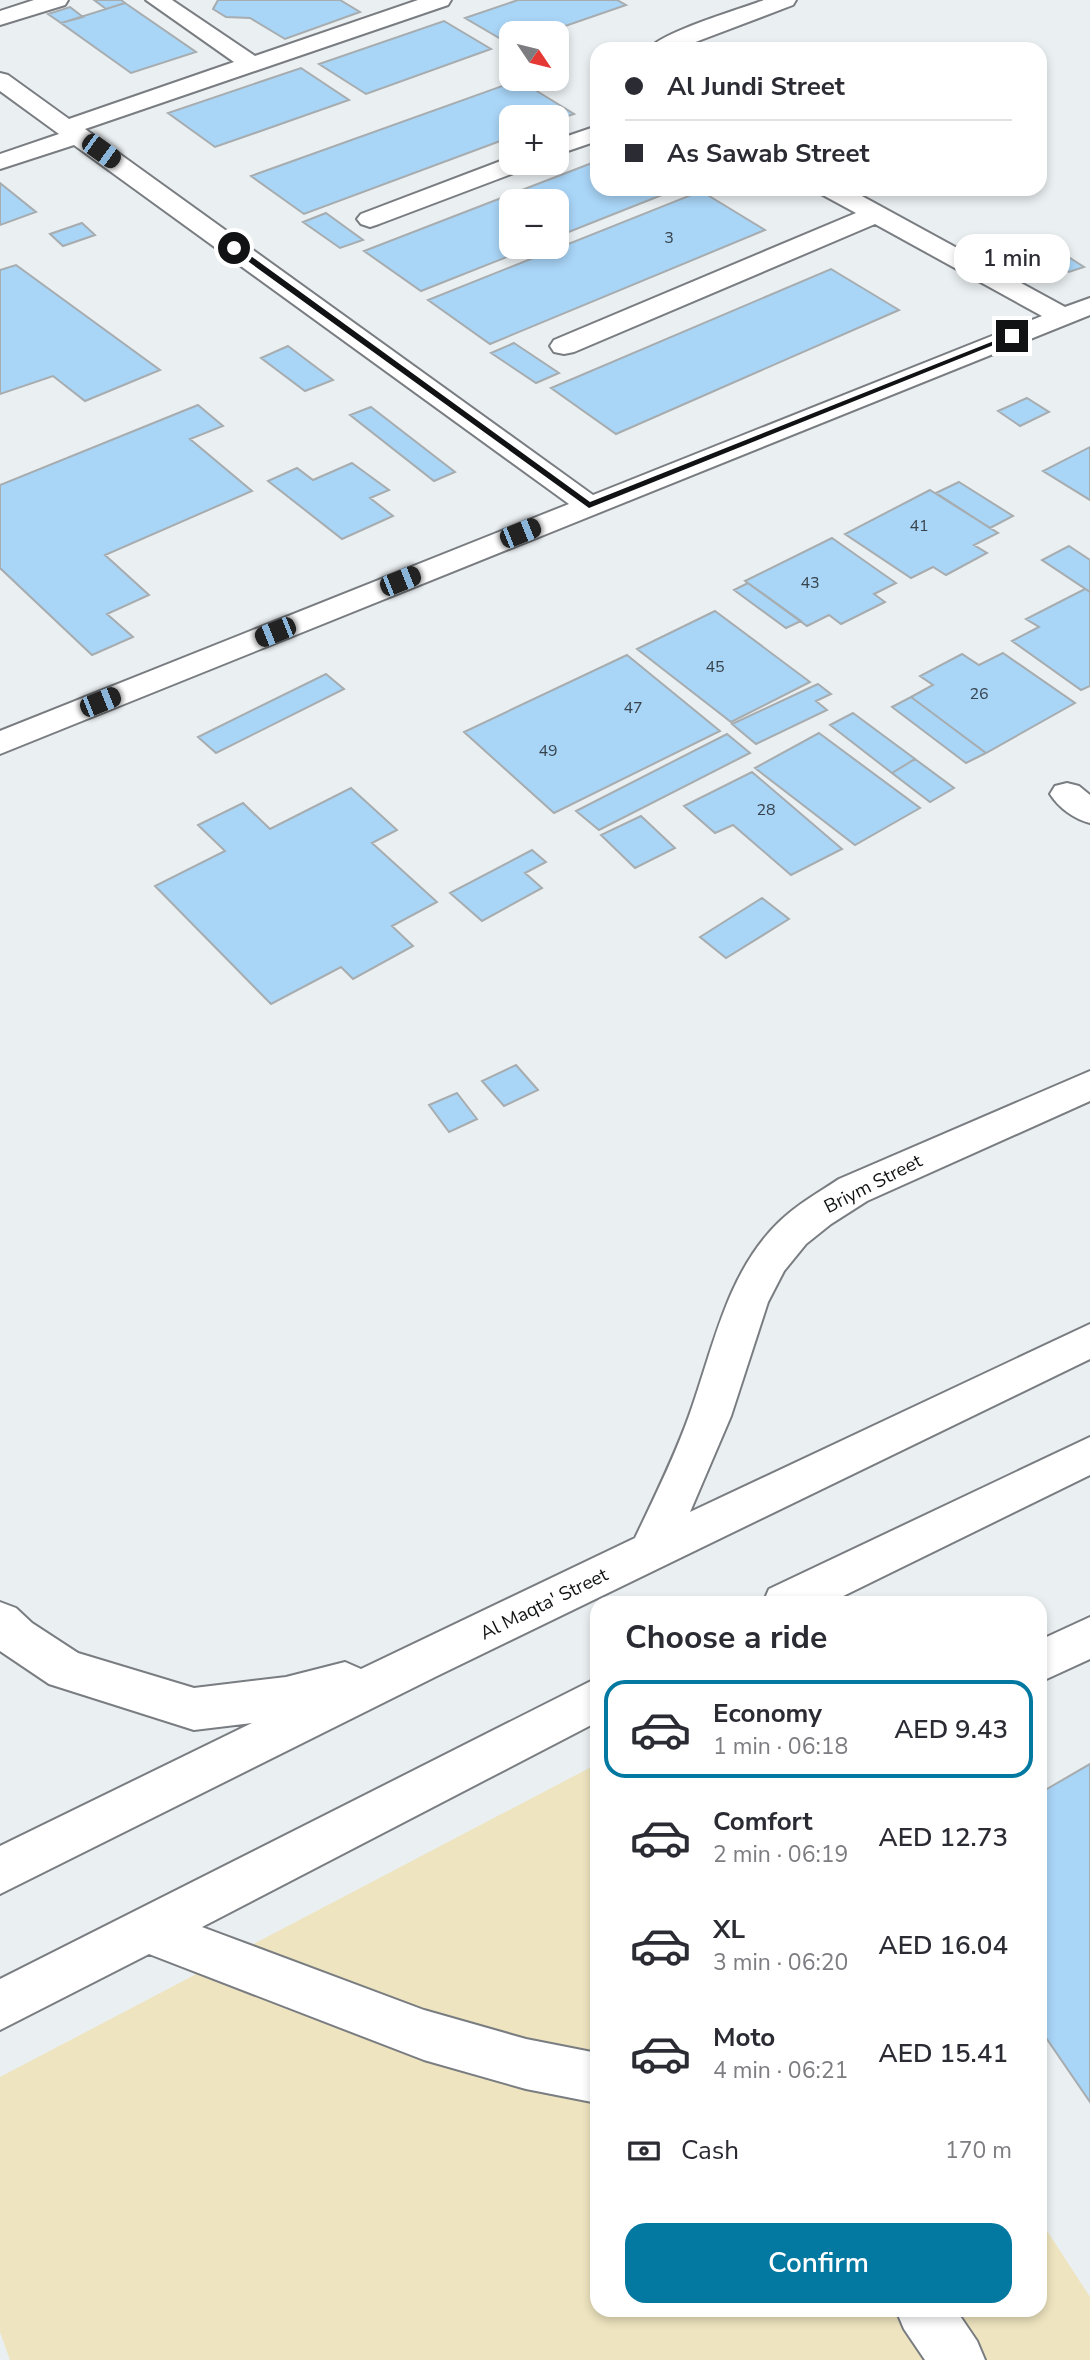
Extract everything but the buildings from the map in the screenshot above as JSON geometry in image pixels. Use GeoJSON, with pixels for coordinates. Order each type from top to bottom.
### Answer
{"type":"FeatureCollection","features":[{"type":"Feature","properties":{"kind":"street"},"geometry":{"type":"LineString","coordinates":[[0,18],[57,0]]}},
{"type":"Feature","properties":{"kind":"street"},"geometry":{"type":"LineString","coordinates":[[157,0],[252,64]]}},
{"type":"Feature","properties":{"kind":"street"},"geometry":{"type":"LineString","coordinates":[[0,162],[73,131],[252,64],[440,0]]}},
{"type":"Feature","properties":{"kind":"street"},"geometry":{"type":"LineString","coordinates":[[673,42],[785,0]]}},
{"type":"Feature","properties":{"kind":"street"},"geometry":{"type":"LineString","coordinates":[[0,80],[589,505]]}},
{"type":"Feature","properties":{"kind":"street"},"geometry":{"type":"LineString","coordinates":[[569,143],[590,136]]}},
{"type":"Feature","properties":{"kind":"street"},"geometry":{"type":"LineString","coordinates":[[370,219],[499,170]]}},
{"type":"Feature","properties":{"kind":"street"},"geometry":{"type":"LineString","coordinates":[[843,196],[1062,316]]}},
{"type":"Feature","properties":{"kind":"street"},"geometry":{"type":"LineString","coordinates":[[564,346],[876,214]]}},
{"type":"Feature","properties":{"kind":"street"},"geometry":{"type":"LineString","coordinates":[[0,743],[1090,306]]}},
{"type":"Feature","properties":{"kind":"street","name":"Briym Street"},"geometry":{"type":"LineString","coordinates":[[650,1553],[706,1429],[727,1370],[743,1311],[760,1274],[785,1241],[817,1212],[853,1190],[1090,1084]]}},
{"type":"Feature","properties":{"kind":"street","name":"Al Maqta' Street"},"geometry":{"type":"LineString","coordinates":[[0,1871],[421,1662],[1090,1340]]}},
{"type":"Feature","properties":{"kind":"street"},"geometry":{"type":"LineString","coordinates":[[799,1596],[1090,1455]]}},
{"type":"Feature","properties":{"kind":"street"},"geometry":{"type":"LineString","coordinates":[[0,1622],[16,1637],[65,1670],[194,1709],[286,1698],[421,1662]]}},
{"type":"Feature","properties":{"kind":"street"},"geometry":{"type":"LineString","coordinates":[[1047,1658],[1090,1637]]}},
{"type":"Feature","properties":{"kind":"street"},"geometry":{"type":"LineString","coordinates":[[0,2005],[590,1703]]}},
{"type":"Feature","properties":{"kind":"street"},"geometry":{"type":"LineString","coordinates":[[147,1930],[424,2035],[526,2064],[590,2077]]}},
{"type":"Feature","properties":{"kind":"street"},"geometry":{"type":"LineString","coordinates":[[928,2317],[958,2360]]}},
{"type":"Feature","properties":{"kind":"sand"},"geometry":{"type":"Polygon","coordinates":[[[590,1768],[590,2317],[1047,2317],[1047,2231],[1090,2297],[1090,2360],[10,2360],[0,2332],[0,2077],[590,1768]]]}},
{"type":"Feature","properties":{"kind":"route"},"geometry":{"type":"LineString","coordinates":[[234,248],[589,505],[1012,336]]}}]}
